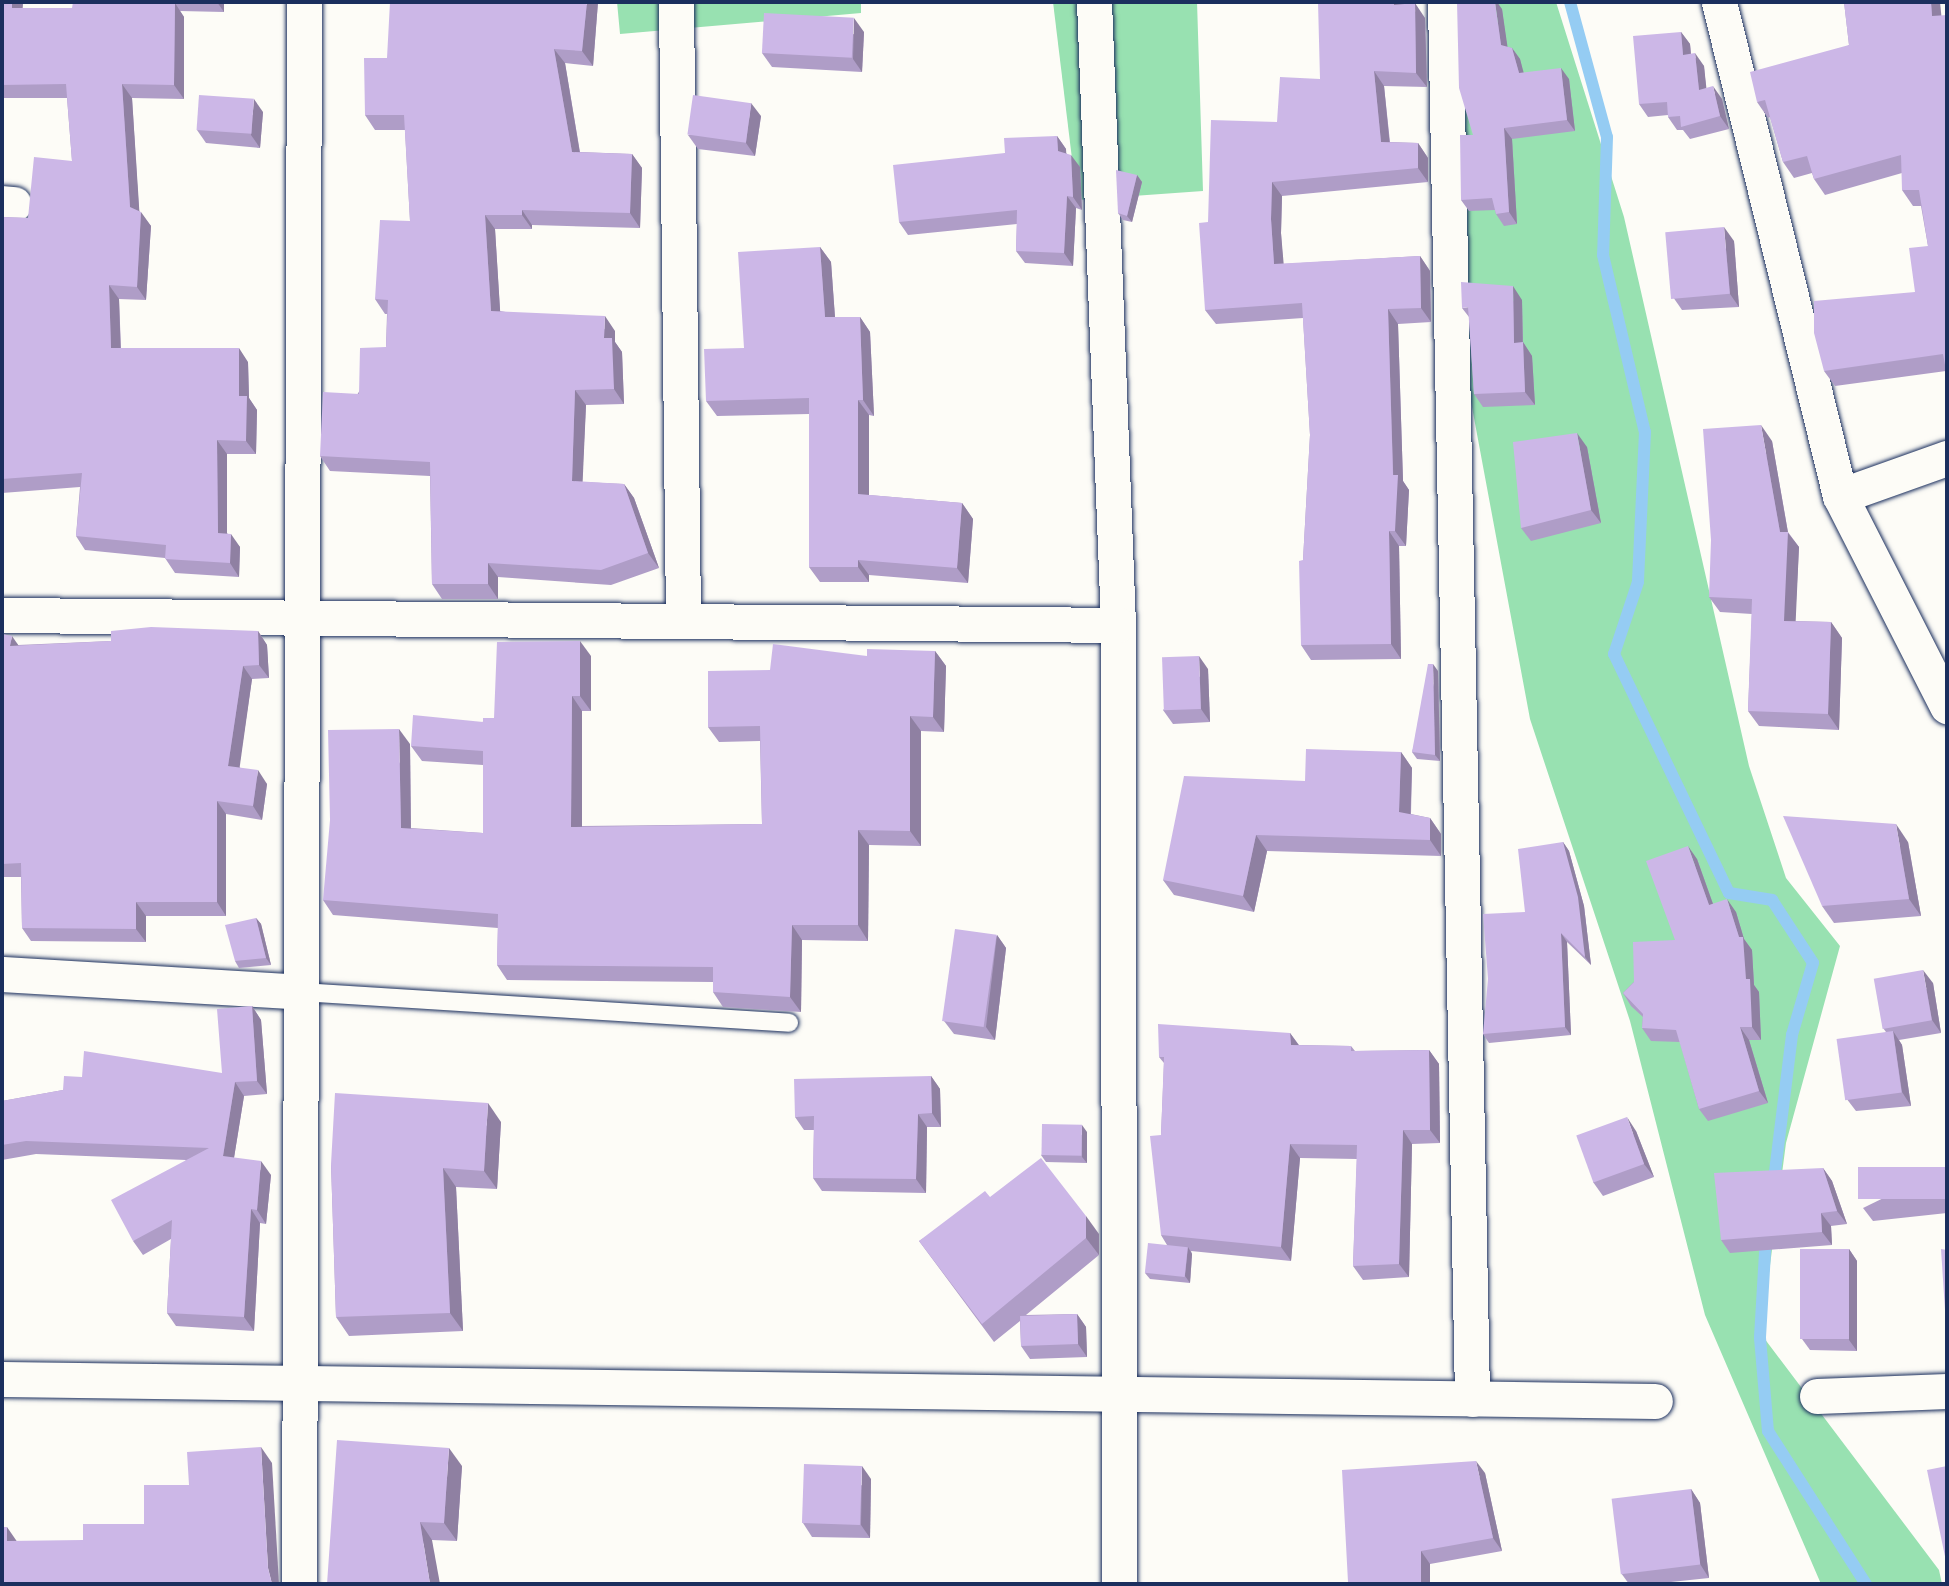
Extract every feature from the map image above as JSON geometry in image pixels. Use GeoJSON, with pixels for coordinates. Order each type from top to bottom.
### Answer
{"type":"FeatureCollection","features":[{"type":"Feature","properties":{"kind":"street"},"geometry":{"type":"LineString","coordinates":[[299,1584],[304,2]]}},
{"type":"Feature","properties":{"kind":"street"},"geometry":{"type":"LineString","coordinates":[[676,2],[682,621]]}},
{"type":"Feature","properties":{"kind":"street"},"geometry":{"type":"LineString","coordinates":[[1094,2],[1118,625],[1121,1394],[1119,1584]]}},
{"type":"Feature","properties":{"kind":"street"},"geometry":{"type":"LineString","coordinates":[[1445,2],[1472,1399]]}},
{"type":"Feature","properties":{"kind":"street"},"geometry":{"type":"LineString","coordinates":[[1719,2],[1840,496],[1947,706]]}},
{"type":"Feature","properties":{"kind":"street"},"geometry":{"type":"LineString","coordinates":[[1840,496],[1947,458]]}},
{"type":"Feature","properties":{"kind":"street"},"geometry":{"type":"LineString","coordinates":[[2,615],[1118,625]]}},
{"type":"Feature","properties":{"kind":"street"},"geometry":{"type":"LineString","coordinates":[[2,974],[302,992]]}},
{"type":"Feature","properties":{"kind":"street"},"geometry":{"type":"LineString","coordinates":[[2,1379],[1656,1401]]}},
{"type":"Feature","properties":{"kind":"street"},"geometry":{"type":"LineString","coordinates":[[1817,1396],[1947,1391]]}},
{"type":"Feature","properties":{"kind":"lane"},"geometry":{"type":"LineString","coordinates":[[302,992],[789,1023]]}},
{"type":"Feature","properties":{"kind":"green space"},"geometry":{"type":"Polygon","coordinates":[[[617,2],[861,2],[861,13],[620,34],[617,2]]]}},
{"type":"Feature","properties":{"kind":"green space"},"geometry":{"type":"Polygon","coordinates":[[[1053,2],[1197,2],[1203,191],[1077,200],[1053,2]]]}},
{"type":"Feature","properties":{"kind":"green space"},"geometry":{"type":"Polygon","coordinates":[[[1436,2],[1556,2],[1624,217],[1749,766],[1786,878],[1840,946],[1786,1143],[1761,1334],[1939,1570],[1942,1584],[1821,1584],[1705,1315],[1630,1021],[1530,719],[1469,391],[1436,2]]]}},
{"type":"Feature","properties":{"kind":"building"},"geometry":{"type":"Polygon","coordinates":[[[2,2],[12,2],[12,8],[72,8],[73,2],[175,3],[174,85],[122,84],[130,207],[141,212],[137,287],[109,285],[111,348],[239,348],[239,396],[247,396],[246,441],[217,440],[218,533],[231,534],[230,563],[165,559],[166,545],[76,536],[82,473],[2,479],[2,217],[28,218],[34,157],[72,161],[66,84],[2,85],[2,2]]]}},
{"type":"Feature","properties":{"kind":"building"},"geometry":{"type":"Polygon","coordinates":[[[390,2],[587,2],[582,51],[554,49],[572,152],[632,154],[630,213],[522,210],[522,215],[485,215],[491,311],[605,316],[604,338],[612,338],[614,389],[575,390],[572,481],[624,484],[648,553],[601,570],[488,563],[488,584],[432,584],[430,462],[320,456],[323,392],[359,394],[360,348],[386,347],[388,300],[375,299],[380,220],[410,221],[404,115],[365,115],[364,58],[387,58],[390,2]]]}},
{"type":"Feature","properties":{"kind":"building"},"geometry":{"type":"Polygon","coordinates":[[[1318,2],[1394,2],[1394,5],[1415,3],[1416,73],[1374,71],[1381,142],[1418,143],[1418,168],[1272,182],[1274,264],[1420,256],[1421,308],[1388,309],[1393,475],[1398,475],[1395,531],[1389,531],[1391,644],[1301,645],[1299,561],[1303,560],[1310,435],[1302,303],[1205,310],[1199,223],[1208,222],[1211,120],[1277,122],[1280,77],[1320,79],[1318,2]]]}},
{"type":"Feature","properties":{"kind":"building"},"geometry":{"type":"Polygon","coordinates":[[[1457,2],[1495,2],[1501,45],[1512,48],[1519,73],[1561,68],[1567,120],[1504,128],[1509,212],[1496,214],[1492,198],[1461,200],[1460,135],[1473,135],[1459,88],[1457,2]]]}},
{"type":"Feature","properties":{"kind":"building"},"geometry":{"type":"Polygon","coordinates":[[[1844,2],[1931,2],[1932,16],[1947,15],[1947,376],[1943,354],[1824,371],[1814,333],[1814,301],[1915,292],[1909,248],[1928,246],[1919,190],[1902,190],[1901,155],[1814,179],[1807,156],[1783,162],[1765,100],[1757,102],[1750,72],[1849,45],[1844,2]]]}},
{"type":"Feature","properties":{"kind":"building"},"geometry":{"type":"Polygon","coordinates":[[[764,13],[854,18],[852,58],[762,53],[764,13]]]}},
{"type":"Feature","properties":{"kind":"building"},"geometry":{"type":"Polygon","coordinates":[[[1681,32],[1683,55],[1695,53],[1699,90],[1713,86],[1720,116],[1681,127],[1680,116],[1668,117],[1667,102],[1639,104],[1633,36],[1681,32]]]}},
{"type":"Feature","properties":{"kind":"building"},"geometry":{"type":"Polygon","coordinates":[[[199,95],[254,99],[251,134],[197,130],[199,95]]]}},
{"type":"Feature","properties":{"kind":"building"},"geometry":{"type":"Polygon","coordinates":[[[693,95],[751,103],[746,143],[687,135],[693,95]]]}},
{"type":"Feature","properties":{"kind":"building"},"geometry":{"type":"Polygon","coordinates":[[[1057,136],[1058,151],[1071,155],[1073,197],[1067,196],[1064,253],[1016,251],[1017,210],[899,222],[893,165],[1005,153],[1004,138],[1057,136]]]}},
{"type":"Feature","properties":{"kind":"building"},"geometry":{"type":"Polygon","coordinates":[[[1116,170],[1137,175],[1127,216],[1118,213],[1116,170]]]}},
{"type":"Feature","properties":{"kind":"building"},"geometry":{"type":"Polygon","coordinates":[[[1724,227],[1730,294],[1671,299],[1665,232],[1724,227]]]}},
{"type":"Feature","properties":{"kind":"building"},"geometry":{"type":"Polygon","coordinates":[[[820,247],[825,317],[860,317],[863,400],[858,400],[858,494],[962,503],[957,568],[858,560],[858,567],[809,567],[809,398],[706,401],[704,349],[744,348],[738,252],[820,247]]]}},
{"type":"Feature","properties":{"kind":"building"},"geometry":{"type":"Polygon","coordinates":[[[1461,282],[1513,286],[1514,343],[1523,342],[1525,392],[1474,394],[1468,307],[1462,308],[1461,282]]]}},
{"type":"Feature","properties":{"kind":"building"},"geometry":{"type":"Polygon","coordinates":[[[1761,425],[1780,532],[1788,532],[1784,621],[1831,622],[1828,714],[1748,711],[1752,599],[1709,597],[1711,540],[1703,429],[1761,425]]]}},
{"type":"Feature","properties":{"kind":"building"},"geometry":{"type":"Polygon","coordinates":[[[1577,433],[1591,510],[1521,528],[1513,442],[1577,433]]]}},
{"type":"Feature","properties":{"kind":"building"},"geometry":{"type":"Polygon","coordinates":[[[151,627],[258,631],[259,665],[243,666],[228,766],[258,770],[253,806],[217,801],[217,902],[136,902],[136,929],[22,928],[21,863],[2,864],[2,634],[12,636],[10,646],[111,641],[111,631],[151,627]]]}},
{"type":"Feature","properties":{"kind":"building"},"geometry":{"type":"Polygon","coordinates":[[[580,641],[580,696],[572,696],[571,827],[762,824],[760,726],[708,727],[708,671],[770,670],[773,644],[867,656],[867,649],[935,651],[933,717],[910,716],[910,831],[858,830],[858,925],[792,925],[790,997],[713,992],[713,967],[497,965],[498,914],[323,900],[330,820],[328,730],[399,729],[401,828],[483,833],[483,751],[411,746],[413,715],[483,722],[483,718],[494,718],[497,642],[580,641]]]}},
{"type":"Feature","properties":{"kind":"building"},"geometry":{"type":"Polygon","coordinates":[[[1199,656],[1201,709],[1164,710],[1162,657],[1199,656]]]}},
{"type":"Feature","properties":{"kind":"building"},"geometry":{"type":"Polygon","coordinates":[[[1428,664],[1433,664],[1435,755],[1412,752],[1428,664]]]}},
{"type":"Feature","properties":{"kind":"building"},"geometry":{"type":"Polygon","coordinates":[[[1306,749],[1401,752],[1399,812],[1430,818],[1430,840],[1256,835],[1243,896],[1163,880],[1184,776],[1305,781],[1306,749]]]}},
{"type":"Feature","properties":{"kind":"building"},"geometry":{"type":"Polygon","coordinates":[[[1783,816],[1896,824],[1909,899],[1822,906],[1783,816]]]}},
{"type":"Feature","properties":{"kind":"building"},"geometry":{"type":"Polygon","coordinates":[[[1563,842],[1578,897],[1585,957],[1561,933],[1565,1027],[1483,1034],[1488,979],[1483,914],[1525,912],[1518,849],[1563,842]]]}},
{"type":"Feature","properties":{"kind":"building"},"geometry":{"type":"Polygon","coordinates":[[[1688,846],[1709,905],[1727,899],[1739,937],[1743,937],[1746,979],[1750,979],[1752,1027],[1740,1027],[1759,1091],[1699,1109],[1676,1030],[1642,1028],[1643,1014],[1623,993],[1634,982],[1633,942],[1675,940],[1646,861],[1688,846]]]}},
{"type":"Feature","properties":{"kind":"building"},"geometry":{"type":"Polygon","coordinates":[[[256,918],[266,958],[235,961],[225,925],[256,918]]]}},
{"type":"Feature","properties":{"kind":"building"},"geometry":{"type":"Polygon","coordinates":[[[955,929],[997,935],[984,1027],[942,1021],[955,929]]]}},
{"type":"Feature","properties":{"kind":"building"},"geometry":{"type":"Polygon","coordinates":[[[1923,970],[1932,1020],[1883,1029],[1874,979],[1923,970]]]}},
{"type":"Feature","properties":{"kind":"building"},"geometry":{"type":"Polygon","coordinates":[[[252,1006],[257,1081],[235,1082],[223,1156],[261,1161],[257,1210],[251,1209],[244,1317],[167,1313],[172,1220],[133,1241],[111,1200],[209,1148],[26,1141],[2,1145],[2,1101],[63,1090],[64,1076],[82,1077],[84,1051],[222,1073],[217,1009],[252,1006]]]}},
{"type":"Feature","properties":{"kind":"building"},"geometry":{"type":"Polygon","coordinates":[[[1158,1024],[1290,1033],[1291,1045],[1351,1046],[1351,1051],[1429,1050],[1430,1130],[1403,1130],[1399,1264],[1353,1266],[1357,1145],[1290,1144],[1281,1247],[1161,1235],[1150,1136],[1161,1135],[1164,1057],[1159,1057],[1158,1024]]]}},
{"type":"Feature","properties":{"kind":"building"},"geometry":{"type":"Polygon","coordinates":[[[1893,1031],[1902,1092],[1845,1100],[1837,1039],[1893,1031]]]}},
{"type":"Feature","properties":{"kind":"building"},"geometry":{"type":"Polygon","coordinates":[[[931,1076],[932,1113],[918,1114],[916,1179],[813,1178],[814,1116],[795,1117],[794,1079],[931,1076]]]}},
{"type":"Feature","properties":{"kind":"building"},"geometry":{"type":"Polygon","coordinates":[[[335,1093],[488,1103],[484,1171],[443,1168],[450,1313],[336,1317],[331,1164],[335,1093]]]}},
{"type":"Feature","properties":{"kind":"building"},"geometry":{"type":"Polygon","coordinates":[[[1627,1117],[1644,1164],[1593,1182],[1576,1135],[1627,1117]]]}},
{"type":"Feature","properties":{"kind":"building"},"geometry":{"type":"Polygon","coordinates":[[[1042,1124],[1082,1125],[1081,1156],[1041,1155],[1042,1124]]]}},
{"type":"Feature","properties":{"kind":"building"},"geometry":{"type":"Polygon","coordinates":[[[1041,1158],[1086,1216],[1086,1238],[982,1324],[919,1241],[985,1191],[990,1197],[1041,1158]]]}},
{"type":"Feature","properties":{"kind":"building"},"geometry":{"type":"Polygon","coordinates":[[[1858,1167],[1947,1167],[1947,1199],[1858,1199],[1858,1167]]]}},
{"type":"Feature","properties":{"kind":"building"},"geometry":{"type":"Polygon","coordinates":[[[1823,1168],[1837,1211],[1821,1213],[1822,1232],[1721,1240],[1714,1173],[1823,1168]]]}},
{"type":"Feature","properties":{"kind":"building"},"geometry":{"type":"Polygon","coordinates":[[[1148,1243],[1188,1247],[1185,1277],[1145,1273],[1148,1243]]]}},
{"type":"Feature","properties":{"kind":"building"},"geometry":{"type":"Polygon","coordinates":[[[1800,1249],[1849,1249],[1849,1339],[1800,1339],[1800,1249]]]}},
{"type":"Feature","properties":{"kind":"building"},"geometry":{"type":"Polygon","coordinates":[[[1941,1249],[1947,1250],[1946,1325],[1941,1249]]]}},
{"type":"Feature","properties":{"kind":"building"},"geometry":{"type":"Polygon","coordinates":[[[1077,1314],[1078,1344],[1021,1346],[1020,1316],[1077,1314]]]}},
{"type":"Feature","properties":{"kind":"building"},"geometry":{"type":"Polygon","coordinates":[[[337,1440],[449,1448],[444,1523],[420,1522],[430,1584],[327,1584],[337,1440]]]}},
{"type":"Feature","properties":{"kind":"building"},"geometry":{"type":"Polygon","coordinates":[[[261,1447],[268,1568],[272,1584],[2,1584],[2,1527],[7,1527],[7,1541],[83,1540],[83,1524],[144,1524],[144,1485],[189,1485],[187,1452],[261,1447]]]}},
{"type":"Feature","properties":{"kind":"building"},"geometry":{"type":"Polygon","coordinates":[[[1476,1461],[1493,1538],[1421,1551],[1421,1584],[1314,1584],[1348,1582],[1342,1470],[1476,1461]]]}},
{"type":"Feature","properties":{"kind":"building"},"geometry":{"type":"Polygon","coordinates":[[[804,1464],[862,1466],[860,1525],[802,1523],[804,1464]]]}},
{"type":"Feature","properties":{"kind":"building"},"geometry":{"type":"Polygon","coordinates":[[[1947,1466],[1947,1566],[1927,1470],[1947,1466]]]}},
{"type":"Feature","properties":{"kind":"building"},"geometry":{"type":"Polygon","coordinates":[[[1691,1489],[1700,1564],[1621,1574],[1612,1499],[1691,1489]]]}},
{"type":"Feature","properties":{"kind":"waterway"},"geometry":{"type":"LineString","coordinates":[[1570,2],[1607,137],[1603,255],[1645,432],[1638,582],[1614,654],[1729,893],[1772,900],[1813,963],[1792,1035],[1773,1187]]}},
{"type":"Feature","properties":{"kind":"waterway"},"geometry":{"type":"LineString","coordinates":[[1766,1236],[1760,1338],[1768,1431],[1866,1584]]}}]}
